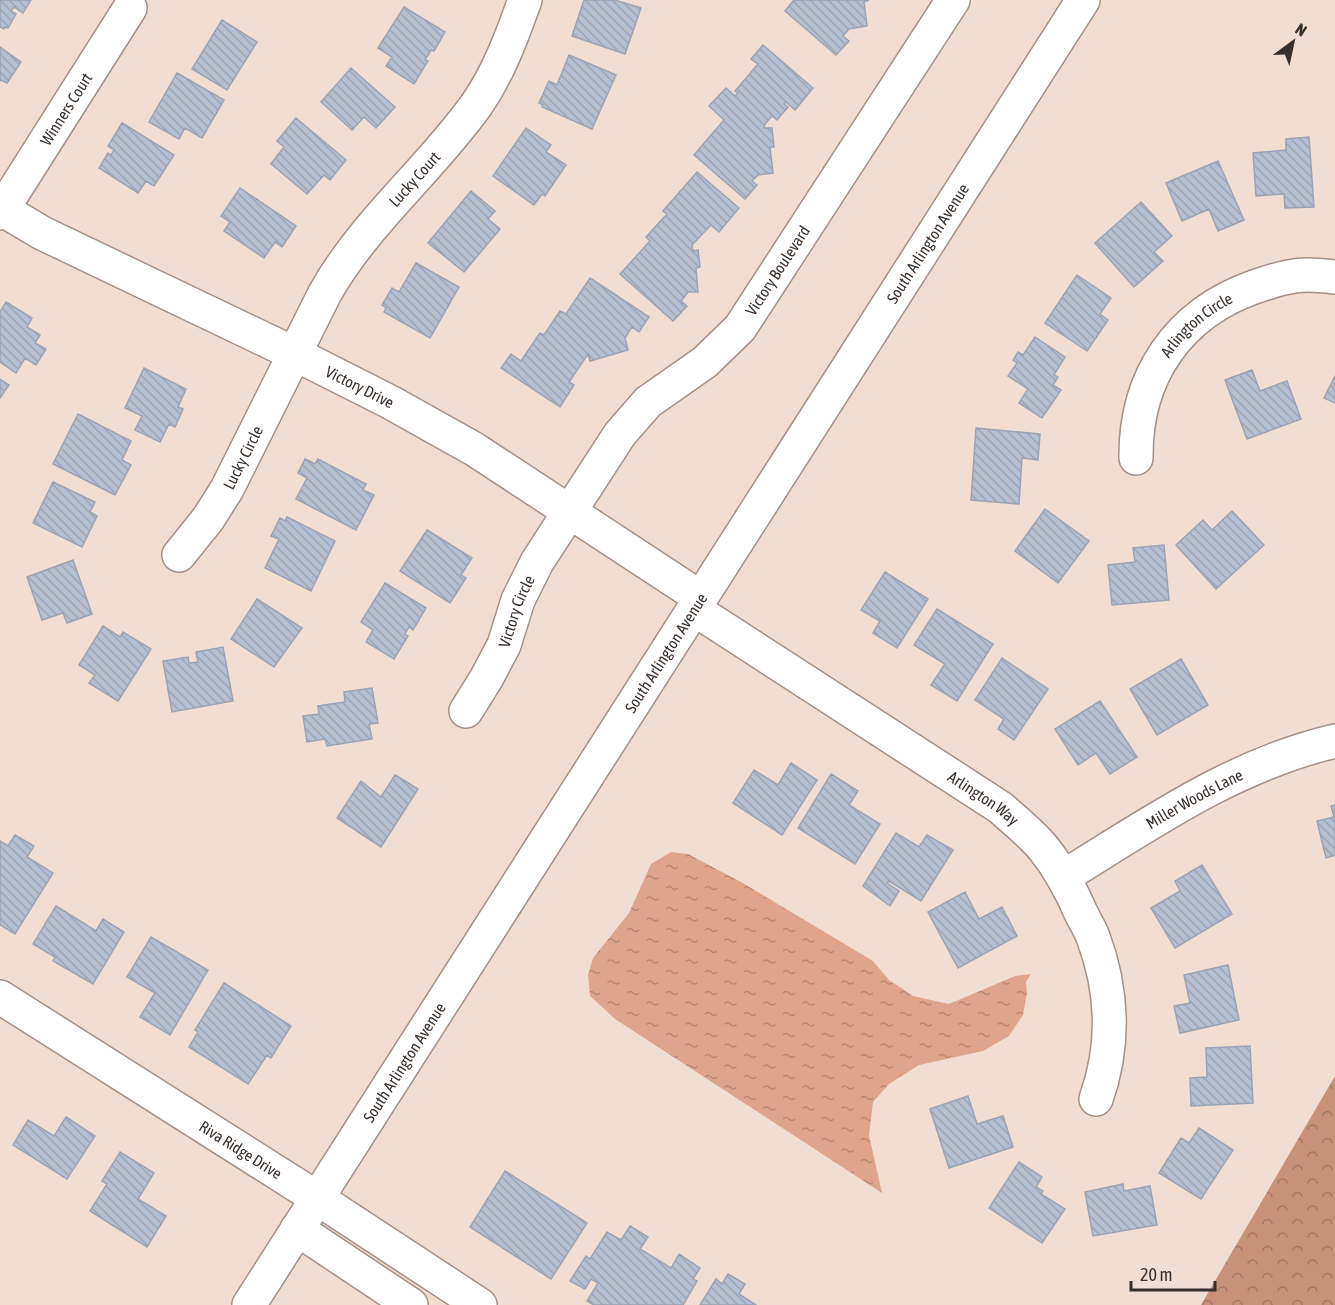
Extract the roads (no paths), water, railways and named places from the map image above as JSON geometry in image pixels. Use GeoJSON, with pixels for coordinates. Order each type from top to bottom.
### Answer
{"type":"FeatureCollection","features":[{"type":"Feature","properties":{"kind":"street","name":"Lucky Court"},"geometry":{"type":"LineString","coordinates":[[295,354],[325,293],[352,251],[477,103],[502,61],[525,0]]}},
{"type":"Feature","properties":{"kind":"street","name":"Victory Boulevard"},"geometry":{"type":"LineString","coordinates":[[568,513],[620,434],[641,408],[674,382],[705,362],[740,328],[953,0]]}},
{"type":"Feature","properties":{"kind":"street","name":"South Arlington Avenue"},"geometry":{"type":"LineString","coordinates":[[249,1305],[1083,0]]}},
{"type":"Feature","properties":{"kind":"street","name":"Winners Court"},"geometry":{"type":"LineString","coordinates":[[1,210],[130,8]]}},
{"type":"Feature","properties":{"kind":"street","name":"Victory Drive"},"geometry":{"type":"LineString","coordinates":[[1,210],[42,233],[295,354],[437,428],[474,449],[697,604]]}},
{"type":"Feature","properties":{"kind":"street","name":"Arlington Circle"},"geometry":{"type":"LineString","coordinates":[[1136,458],[1139,419],[1149,383],[1168,348],[1189,324],[1221,301],[1269,282],[1308,275],[1335,277]]}},
{"type":"Feature","properties":{"kind":"street","name":"Lucky Circle"},"geometry":{"type":"LineString","coordinates":[[179,555],[208,519],[227,489],[295,354]]}},
{"type":"Feature","properties":{"kind":"street","name":"Victory Circle"},"geometry":{"type":"LineString","coordinates":[[466,711],[504,645],[516,606],[529,577],[568,513]]}},
{"type":"Feature","properties":{"kind":"street","name":"Arlington Way"},"geometry":{"type":"LineString","coordinates":[[697,604],[1001,808],[1043,848],[1063,877],[1092,936],[1107,983],[1110,1031],[1106,1063],[1096,1099]]}},
{"type":"Feature","properties":{"kind":"street","name":"Miller Woods Lane"},"geometry":{"type":"LineString","coordinates":[[1063,877],[1222,781],[1258,765],[1335,741]]}},
{"type":"Feature","properties":{"kind":"street","name":"Riva Ridge Drive"},"geometry":{"type":"LineString","coordinates":[[0,997],[317,1198],[480,1305]]}},
{"type":"Feature","properties":{"kind":"street"},"geometry":{"type":"LineString","coordinates":[[297,1229],[411,1305]]}},
{"type":"Feature","properties":{"kind":"water"},"geometry":{"type":"Polygon","coordinates":[[[671,852],[688,854],[741,882],[873,961],[889,980],[913,996],[949,1004],[1015,976],[1031,974],[1026,982],[1027,993],[1023,1015],[1009,1036],[983,1051],[919,1065],[889,1084],[873,1102],[869,1135],[882,1193],[615,1019],[590,996],[588,975],[593,958],[629,913],[651,864],[671,852]]]}}]}
